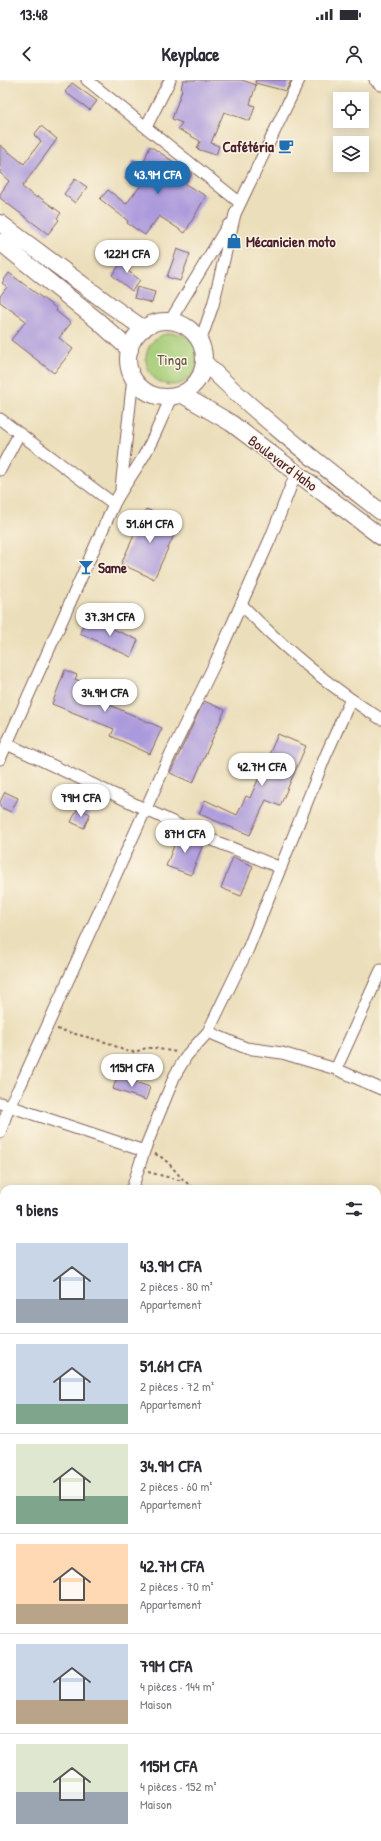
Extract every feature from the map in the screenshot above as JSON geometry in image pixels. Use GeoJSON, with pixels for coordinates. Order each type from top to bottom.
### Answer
{"type":"FeatureCollection","features":[{"type":"Feature","properties":{"kind":"main road"},"geometry":{"type":"LineString","coordinates":[[0,223],[144,329]]}},
{"type":"Feature","properties":{"kind":"main road"},"geometry":{"type":"LineString","coordinates":[[0,242],[98,321],[130,350]]}},
{"type":"Feature","properties":{"kind":"main road"},"geometry":{"type":"LineString","coordinates":[[170,321],[190,330],[200,342],[204,355],[204,362],[202,372],[190,389],[176,395],[156,396],[149,393],[137,384],[133,377],[130,368],[130,350],[135,339],[144,329],[158,322],[170,321]]}},
{"type":"Feature","properties":{"kind":"main road","name":"Boulevard Haho"},"geometry":{"type":"LineString","coordinates":[[204,362],[233,391],[302,450],[381,512]]}},
{"type":"Feature","properties":{"kind":"main road","name":"Boulevard Haho"},"geometry":{"type":"LineString","coordinates":[[176,395],[231,423],[381,537]]}},
{"type":"Feature","properties":{"kind":"street"},"geometry":{"type":"LineString","coordinates":[[87,80],[239,202]]}},
{"type":"Feature","properties":{"kind":"street"},"geometry":{"type":"LineString","coordinates":[[146,127],[170,80]]}},
{"type":"Feature","properties":{"kind":"street"},"geometry":{"type":"LineString","coordinates":[[200,342],[213,305],[239,202],[299,80]]}},
{"type":"Feature","properties":{"kind":"street"},"geometry":{"type":"LineString","coordinates":[[374,80],[381,85]]}},
{"type":"Feature","properties":{"kind":"street"},"geometry":{"type":"LineString","coordinates":[[170,321],[235,214]]}},
{"type":"Feature","properties":{"kind":"street"},"geometry":{"type":"LineString","coordinates":[[121,490],[133,377]]}},
{"type":"Feature","properties":{"kind":"street"},"geometry":{"type":"LineString","coordinates":[[0,759],[114,504],[121,490],[142,460],[176,395]]}},
{"type":"Feature","properties":{"kind":"street"},"geometry":{"type":"LineString","coordinates":[[0,419],[114,504]]}},
{"type":"Feature","properties":{"kind":"street"},"geometry":{"type":"LineString","coordinates":[[0,470],[19,434]]}},
{"type":"Feature","properties":{"kind":"street"},"geometry":{"type":"LineString","coordinates":[[0,1133],[5,1105],[47,1026],[241,604],[271,537],[296,473]]}},
{"type":"Feature","properties":{"kind":"street"},"geometry":{"type":"LineString","coordinates":[[241,604],[261,625],[300,660],[332,686],[381,719]]}},
{"type":"Feature","properties":{"kind":"street"},"geometry":{"type":"LineString","coordinates":[[133,1185],[144,1151],[175,1074],[187,1055],[208,1032],[248,949],[325,757],[351,699]]}},
{"type":"Feature","properties":{"kind":"street"},"geometry":{"type":"LineString","coordinates":[[7,744],[146,808],[200,835],[281,868]]}},
{"type":"Feature","properties":{"kind":"street"},"geometry":{"type":"LineString","coordinates":[[336,1070],[381,970]]}},
{"type":"Feature","properties":{"kind":"street"},"geometry":{"type":"LineString","coordinates":[[208,1032],[246,1048],[282,1053],[336,1070],[381,1089]]}},
{"type":"Feature","properties":{"kind":"street"},"geometry":{"type":"LineString","coordinates":[[5,1105],[144,1151]]}},
{"type":"Feature","properties":{"kind":"path"},"geometry":{"type":"LineString","coordinates":[[47,1026],[109,1043],[125,1051],[135,1052],[146,1048],[154,1048],[187,1055]]}},
{"type":"Feature","properties":{"kind":"path"},"geometry":{"type":"LineString","coordinates":[[144,1151],[157,1154],[186,1182],[191,1185]]}},
{"type":"Feature","properties":{"kind":"path"},"geometry":{"type":"LineString","coordinates":[[137,1170],[186,1182]]}},
{"type":"Feature","properties":{"kind":"green space","name":"Tinga"},"geometry":{"type":"Polygon","coordinates":[[[167,333],[177,333],[186,337],[194,345],[198,354],[198,364],[194,373],[186,381],[177,385],[167,385],[158,381],[150,373],[146,364],[146,354],[150,345],[158,337],[167,333]]]}},
{"type":"Feature","properties":{"kind":"building"},"geometry":{"type":"Polygon","coordinates":[[[183,80],[242,80],[256,85],[250,104],[255,106],[250,121],[224,112],[211,143],[219,146],[216,155],[197,149],[200,141],[178,129],[182,123],[172,119],[182,90],[183,80]]]}},
{"type":"Feature","properties":{"kind":"building"},"geometry":{"type":"Polygon","coordinates":[[[256,80],[291,80],[286,91],[255,83],[256,80]]]}},
{"type":"Feature","properties":{"kind":"building"},"geometry":{"type":"Polygon","coordinates":[[[72,83],[97,101],[90,110],[65,92],[72,83]]]}},
{"type":"Feature","properties":{"kind":"building"},"geometry":{"type":"Polygon","coordinates":[[[41,126],[57,139],[22,187],[37,198],[38,196],[61,213],[57,218],[59,220],[48,234],[0,198],[0,194],[9,181],[0,173],[0,145],[24,164],[41,141],[34,135],[41,126]]]}},
{"type":"Feature","properties":{"kind":"building"},"geometry":{"type":"Polygon","coordinates":[[[150,146],[192,174],[185,184],[206,196],[185,233],[159,216],[145,235],[127,223],[128,221],[100,199],[108,190],[126,204],[142,184],[125,179],[128,169],[130,170],[133,160],[143,164],[150,146]]]}},
{"type":"Feature","properties":{"kind":"building"},"geometry":{"type":"Polygon","coordinates":[[[75,179],[87,187],[75,203],[64,194],[75,179]]]}},
{"type":"Feature","properties":{"kind":"building"},"geometry":{"type":"Polygon","coordinates":[[[177,249],[190,254],[180,281],[167,277],[177,249]]]}},
{"type":"Feature","properties":{"kind":"building"},"geometry":{"type":"Polygon","coordinates":[[[128,255],[135,261],[128,271],[140,280],[132,291],[112,275],[128,255]]]}},
{"type":"Feature","properties":{"kind":"building"},"geometry":{"type":"Polygon","coordinates":[[[9,273],[57,309],[56,311],[71,323],[59,338],[73,349],[54,373],[11,340],[26,321],[0,302],[0,296],[7,287],[2,283],[9,273]]]}},
{"type":"Feature","properties":{"kind":"building"},"geometry":{"type":"Polygon","coordinates":[[[137,287],[155,292],[152,303],[134,298],[137,287]]]}},
{"type":"Feature","properties":{"kind":"building"},"geometry":{"type":"Polygon","coordinates":[[[146,509],[179,524],[154,579],[121,564],[146,509]]]}},
{"type":"Feature","properties":{"kind":"building"},"geometry":{"type":"Polygon","coordinates":[[[85,620],[94,624],[95,621],[138,640],[131,657],[80,633],[85,620]]]}},
{"type":"Feature","properties":{"kind":"building"},"geometry":{"type":"Polygon","coordinates":[[[65,670],[77,675],[75,679],[114,695],[110,705],[162,728],[150,754],[111,736],[114,729],[52,704],[65,670]]]}},
{"type":"Feature","properties":{"kind":"building"},"geometry":{"type":"Polygon","coordinates":[[[204,701],[225,710],[193,783],[170,773],[204,701]]]}},
{"type":"Feature","properties":{"kind":"building"},"geometry":{"type":"Polygon","coordinates":[[[278,734],[306,746],[280,806],[266,800],[250,835],[199,814],[205,800],[237,815],[246,796],[250,798],[278,734]]]}},
{"type":"Feature","properties":{"kind":"building"},"geometry":{"type":"Polygon","coordinates":[[[5,792],[18,798],[11,812],[0,807],[0,802],[5,792]]]}},
{"type":"Feature","properties":{"kind":"building"},"geometry":{"type":"Polygon","coordinates":[[[78,808],[90,814],[84,828],[71,822],[78,808]]]}},
{"type":"Feature","properties":{"kind":"building"},"geometry":{"type":"Polygon","coordinates":[[[179,833],[203,844],[191,875],[166,866],[179,833]]]}},
{"type":"Feature","properties":{"kind":"building"},"geometry":{"type":"Polygon","coordinates":[[[233,857],[253,866],[241,896],[221,888],[233,857]]]}},
{"type":"Feature","properties":{"kind":"building"},"geometry":{"type":"Polygon","coordinates":[[[117,1076],[150,1087],[146,1100],[113,1089],[117,1076]]]}},
{"type":"Feature","properties":{"kind":"place","name":"Cafétéria"},"geometry":{"type":"Point","coordinates":[286,146]}},
{"type":"Feature","properties":{"kind":"place","name":"Mécanicien moto"},"geometry":{"type":"Point","coordinates":[234,241]}},
{"type":"Feature","properties":{"kind":"place","name":"Same"},"geometry":{"type":"Point","coordinates":[86,567]}}]}
